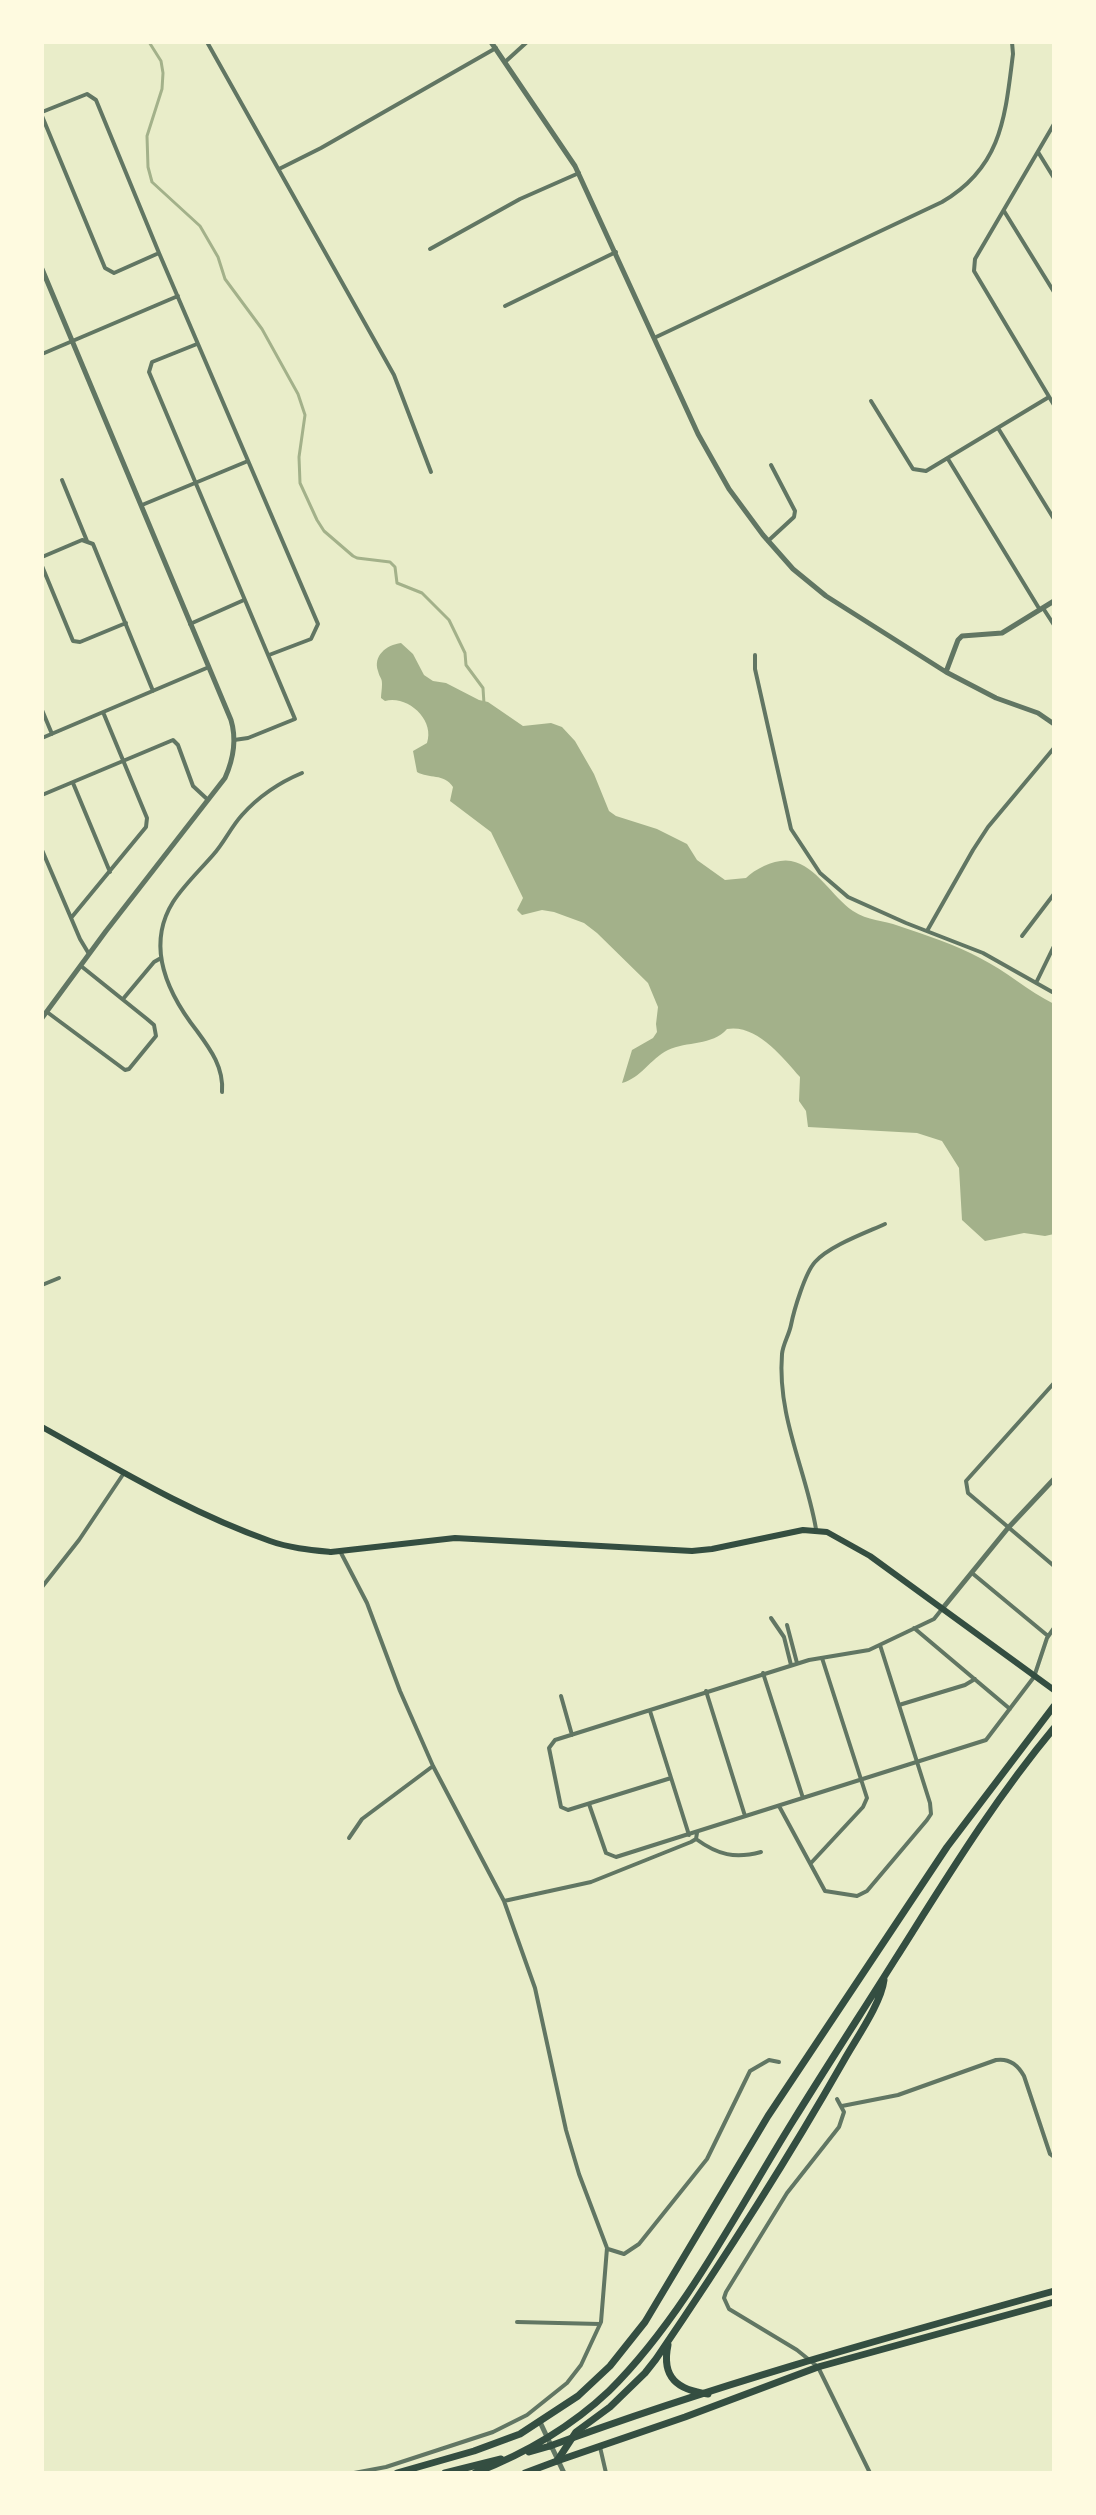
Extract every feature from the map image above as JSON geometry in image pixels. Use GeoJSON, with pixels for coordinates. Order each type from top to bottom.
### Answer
{"type":"FeatureCollection","features":[{"type":"Feature","properties":{"kind":"main road"},"geometry":{"type":"LineString","coordinates":[[42,1427],[206,1514],[272,1542],[315,1550],[340,1551],[455,1538],[692,1551],[816,1529],[854,1545],[1054,1690]]}},
{"type":"Feature","properties":{"kind":"main road"},"geometry":{"type":"LineString","coordinates":[[397,2473],[506,2440],[540,2422],[590,2386],[610,2366],[645,2322],[802,2063],[947,1847],[1054,1706]]}},
{"type":"Feature","properties":{"kind":"main road"},"geometry":{"type":"LineString","coordinates":[[475,2473],[550,2436],[607,2393],[645,2352],[711,2255],[998,1800],[1054,1728]]}},
{"type":"Feature","properties":{"kind":"main road"},"geometry":{"type":"LineString","coordinates":[[557,2461],[576,2432],[610,2407],[645,2373],[715,2273],[810,2120],[876,2003],[883,1989],[884,1978]]}},
{"type":"Feature","properties":{"kind":"main road"},"geometry":{"type":"LineString","coordinates":[[445,2473],[550,2446],[809,2359],[1054,2291]]}},
{"type":"Feature","properties":{"kind":"main road"},"geometry":{"type":"LineString","coordinates":[[525,2473],[818,2367],[1054,2302]]}},
{"type":"Feature","properties":{"kind":"main road"},"geometry":{"type":"LineString","coordinates":[[669,2339],[666,2362],[673,2380],[692,2392],[708,2394]]}},
{"type":"Feature","properties":{"kind":"street"},"geometry":{"type":"LineString","coordinates":[[207,42],[394,375],[431,472]]}},
{"type":"Feature","properties":{"kind":"street"},"geometry":{"type":"LineString","coordinates":[[505,62],[527,42]]}},
{"type":"Feature","properties":{"kind":"street"},"geometry":{"type":"LineString","coordinates":[[654,338],[942,202],[964,187],[988,158],[1001,131],[1013,54],[1012,42]]}},
{"type":"Feature","properties":{"kind":"street"},"geometry":{"type":"LineString","coordinates":[[279,169],[346,134],[494,45],[579,173],[715,467],[768,541],[793,569],[826,596],[946,672],[996,698],[1038,713],[1054,724]]}},
{"type":"Feature","properties":{"kind":"street"},"geometry":{"type":"LineString","coordinates":[[159,253],[114,273],[105,268],[42,114],[87,94],[96,100],[318,624],[311,639],[269,655]]}},
{"type":"Feature","properties":{"kind":"street"},"geometry":{"type":"LineString","coordinates":[[1054,124],[975,259],[974,274],[1054,405]]}},
{"type":"Feature","properties":{"kind":"street"},"geometry":{"type":"LineString","coordinates":[[1038,152],[1054,178]]}},
{"type":"Feature","properties":{"kind":"street"},"geometry":{"type":"LineString","coordinates":[[430,249],[520,199],[579,173]]}},
{"type":"Feature","properties":{"kind":"street"},"geometry":{"type":"LineString","coordinates":[[1004,211],[1054,292]]}},
{"type":"Feature","properties":{"kind":"street"},"geometry":{"type":"LineString","coordinates":[[505,306],[616,252]]}},
{"type":"Feature","properties":{"kind":"street"},"geometry":{"type":"LineString","coordinates":[[42,269],[231,720],[234,740],[225,778],[42,1018]]}},
{"type":"Feature","properties":{"kind":"street"},"geometry":{"type":"LineString","coordinates":[[42,354],[178,296]]}},
{"type":"Feature","properties":{"kind":"street"},"geometry":{"type":"LineString","coordinates":[[197,344],[152,362],[149,372],[295,719],[248,738],[234,740]]}},
{"type":"Feature","properties":{"kind":"street"},"geometry":{"type":"LineString","coordinates":[[871,401],[914,470],[926,471],[1049,397]]}},
{"type":"Feature","properties":{"kind":"street"},"geometry":{"type":"LineString","coordinates":[[998,428],[1054,519]]}},
{"type":"Feature","properties":{"kind":"street"},"geometry":{"type":"LineString","coordinates":[[948,459],[1054,625]]}},
{"type":"Feature","properties":{"kind":"street"},"geometry":{"type":"LineString","coordinates":[[142,505],[248,461]]}},
{"type":"Feature","properties":{"kind":"street"},"geometry":{"type":"LineString","coordinates":[[768,541],[794,517],[795,511],[771,465]]}},
{"type":"Feature","properties":{"kind":"street"},"geometry":{"type":"LineString","coordinates":[[62,480],[87,541]]}},
{"type":"Feature","properties":{"kind":"street"},"geometry":{"type":"LineString","coordinates":[[42,557],[82,540],[93,544],[153,691]]}},
{"type":"Feature","properties":{"kind":"street"},"geometry":{"type":"LineString","coordinates":[[42,566],[73,641],[80,642],[126,623]]}},
{"type":"Feature","properties":{"kind":"street"},"geometry":{"type":"LineString","coordinates":[[190,624],[244,600]]}},
{"type":"Feature","properties":{"kind":"street"},"geometry":{"type":"LineString","coordinates":[[946,672],[962,636],[1002,633],[1054,601]]}},
{"type":"Feature","properties":{"kind":"street"},"geometry":{"type":"LineString","coordinates":[[755,655],[755,669],[791,829],[820,873],[848,897],[983,953],[1054,993]]}},
{"type":"Feature","properties":{"kind":"street"},"geometry":{"type":"LineString","coordinates":[[42,738],[209,667]]}},
{"type":"Feature","properties":{"kind":"street"},"geometry":{"type":"LineString","coordinates":[[42,710],[52,734]]}},
{"type":"Feature","properties":{"kind":"street"},"geometry":{"type":"LineString","coordinates":[[71,918],[146,827],[147,818],[103,712]]}},
{"type":"Feature","properties":{"kind":"street"},"geometry":{"type":"LineString","coordinates":[[42,795],[173,740],[178,745],[193,786],[207,799]]}},
{"type":"Feature","properties":{"kind":"street"},"geometry":{"type":"LineString","coordinates":[[927,931],[988,827],[1054,748]]}},
{"type":"Feature","properties":{"kind":"street"},"geometry":{"type":"LineString","coordinates":[[222,1092],[223,1078],[218,1063],[175,1000],[161,958],[161,932],[175,899],[220,847],[241,816],[281,782],[302,773]]}},
{"type":"Feature","properties":{"kind":"street"},"geometry":{"type":"LineString","coordinates":[[73,783],[110,872]]}},
{"type":"Feature","properties":{"kind":"street"},"geometry":{"type":"LineString","coordinates":[[42,850],[89,954]]}},
{"type":"Feature","properties":{"kind":"street"},"geometry":{"type":"LineString","coordinates":[[1022,936],[1054,894]]}},
{"type":"Feature","properties":{"kind":"street"},"geometry":{"type":"LineString","coordinates":[[1036,983],[1054,946]]}},
{"type":"Feature","properties":{"kind":"street"},"geometry":{"type":"LineString","coordinates":[[123,999],[154,962],[161,958]]}},
{"type":"Feature","properties":{"kind":"street"},"geometry":{"type":"LineString","coordinates":[[47,1012],[125,1070],[156,1036],[154,1025],[81,966]]}},
{"type":"Feature","properties":{"kind":"street"},"geometry":{"type":"LineString","coordinates":[[816,1529],[786,1416],[783,1348],[795,1306],[813,1264],[825,1254],[885,1224]]}},
{"type":"Feature","properties":{"kind":"street"},"geometry":{"type":"LineString","coordinates":[[42,1285],[59,1278]]}},
{"type":"Feature","properties":{"kind":"street"},"geometry":{"type":"LineString","coordinates":[[1054,1383],[966,1481],[968,1493],[1054,1566]]}},
{"type":"Feature","properties":{"kind":"street"},"geometry":{"type":"LineString","coordinates":[[42,1587],[79,1540],[124,1473]]}},
{"type":"Feature","properties":{"kind":"street"},"geometry":{"type":"LineString","coordinates":[[671,1778],[568,1810],[561,1807],[549,1748],[555,1740],[763,1673],[869,1650],[934,1619],[1008,1528],[1054,1479]]}},
{"type":"Feature","properties":{"kind":"street"},"geometry":{"type":"LineString","coordinates":[[340,1551],[367,1603],[400,1691],[433,1766],[504,1901],[535,1988],[566,2130],[579,2174],[607,2248],[603,2314],[575,2375],[534,2410],[493,2432],[386,2467],[354,2473]]}},
{"type":"Feature","properties":{"kind":"street"},"geometry":{"type":"LineString","coordinates":[[972,1573],[1048,1636]]}},
{"type":"Feature","properties":{"kind":"street"},"geometry":{"type":"LineString","coordinates":[[771,1618],[784,1637],[794,1664]]}},
{"type":"Feature","properties":{"kind":"street"},"geometry":{"type":"LineString","coordinates":[[787,1625],[794,1664]]}},
{"type":"Feature","properties":{"kind":"street"},"geometry":{"type":"LineString","coordinates":[[914,1628],[1010,1709]]}},
{"type":"Feature","properties":{"kind":"street"},"geometry":{"type":"LineString","coordinates":[[589,1804],[606,1853],[616,1857],[986,1740],[1034,1677],[1048,1636],[1054,1628]]}},
{"type":"Feature","properties":{"kind":"street"},"geometry":{"type":"LineString","coordinates":[[779,1806],[825,1891],[857,1896],[867,1891],[931,1814],[880,1645]]}},
{"type":"Feature","properties":{"kind":"street"},"geometry":{"type":"LineString","coordinates":[[810,1863],[865,1804],[867,1798],[822,1658]]}},
{"type":"Feature","properties":{"kind":"street"},"geometry":{"type":"LineString","coordinates":[[763,1673],[803,1798]]}},
{"type":"Feature","properties":{"kind":"street"},"geometry":{"type":"LineString","coordinates":[[899,1705],[965,1685],[975,1679]]}},
{"type":"Feature","properties":{"kind":"street"},"geometry":{"type":"LineString","coordinates":[[706,1691],[745,1816]]}},
{"type":"Feature","properties":{"kind":"street"},"geometry":{"type":"LineString","coordinates":[[561,1696],[572,1735]]}},
{"type":"Feature","properties":{"kind":"street"},"geometry":{"type":"LineString","coordinates":[[649,1710],[689,1835]]}},
{"type":"Feature","properties":{"kind":"street"},"geometry":{"type":"LineString","coordinates":[[349,1838],[362,1819],[433,1766]]}},
{"type":"Feature","properties":{"kind":"street"},"geometry":{"type":"LineString","coordinates":[[696,1839],[697,1832]]}},
{"type":"Feature","properties":{"kind":"street"},"geometry":{"type":"LineString","coordinates":[[504,1901],[591,1882],[696,1839]]}},
{"type":"Feature","properties":{"kind":"street"},"geometry":{"type":"LineString","coordinates":[[696,1839],[717,1852],[746,1857],[761,1852]]}},
{"type":"Feature","properties":{"kind":"street"},"geometry":{"type":"LineString","coordinates":[[842,2106],[898,2095],[1005,2059],[1017,2066],[1024,2076],[1050,2154],[1054,2157]]}},
{"type":"Feature","properties":{"kind":"street"},"geometry":{"type":"LineString","coordinates":[[607,2248],[624,2254],[639,2244],[707,2159],[750,2071],[769,2060],[779,2062]]}},
{"type":"Feature","properties":{"kind":"street"},"geometry":{"type":"LineString","coordinates":[[837,2099],[844,2115],[839,2127],[787,2193],[724,2294],[729,2309],[818,2367],[870,2473]]}},
{"type":"Feature","properties":{"kind":"street"},"geometry":{"type":"LineString","coordinates":[[517,2322],[600,2324]]}},
{"type":"Feature","properties":{"kind":"street"},"geometry":{"type":"LineString","coordinates":[[534,2410],[564,2473]]}},
{"type":"Feature","properties":{"kind":"street"},"geometry":{"type":"LineString","coordinates":[[600,2447],[606,2473]]}},
{"type":"Feature","properties":{"kind":"shaded area"},"geometry":{"type":"Polygon","coordinates":[[[401,643],[413,654],[424,675],[433,681],[446,683],[488,702],[523,726],[551,723],[562,727],[575,741],[594,774],[609,811],[687,844],[697,860],[725,880],[746,878],[773,862],[800,864],[817,875],[845,905],[859,914],[961,949],[990,963],[1054,1004],[1054,1234],[1024,1233],[985,1241],[962,1220],[959,1168],[942,1141],[917,1133],[808,1127],[806,1111],[799,1101],[800,1077],[768,1044],[749,1032],[727,1029],[707,1041],[675,1047],[622,1083],[632,1050],[653,1038],[657,1032],[658,1007],[648,983],[584,923],[554,912],[542,910],[522,915],[517,910],[523,898],[491,832],[450,801],[453,787],[449,783],[417,772],[413,751],[427,743],[428,734],[423,718],[411,706],[381,698],[382,682],[377,661],[390,646],[401,643]]]}},
{"type":"Feature","properties":{"kind":"waterway"},"geometry":{"type":"LineString","coordinates":[[149,42],[161,61],[163,73],[162,89],[147,136],[152,182],[200,226],[218,257],[225,279],[262,329],[298,394],[305,415],[299,457],[300,483],[317,520],[324,531],[353,556],[390,562],[395,567],[397,583],[422,593],[449,620],[465,653],[466,665],[483,688],[484,704]]}}]}
